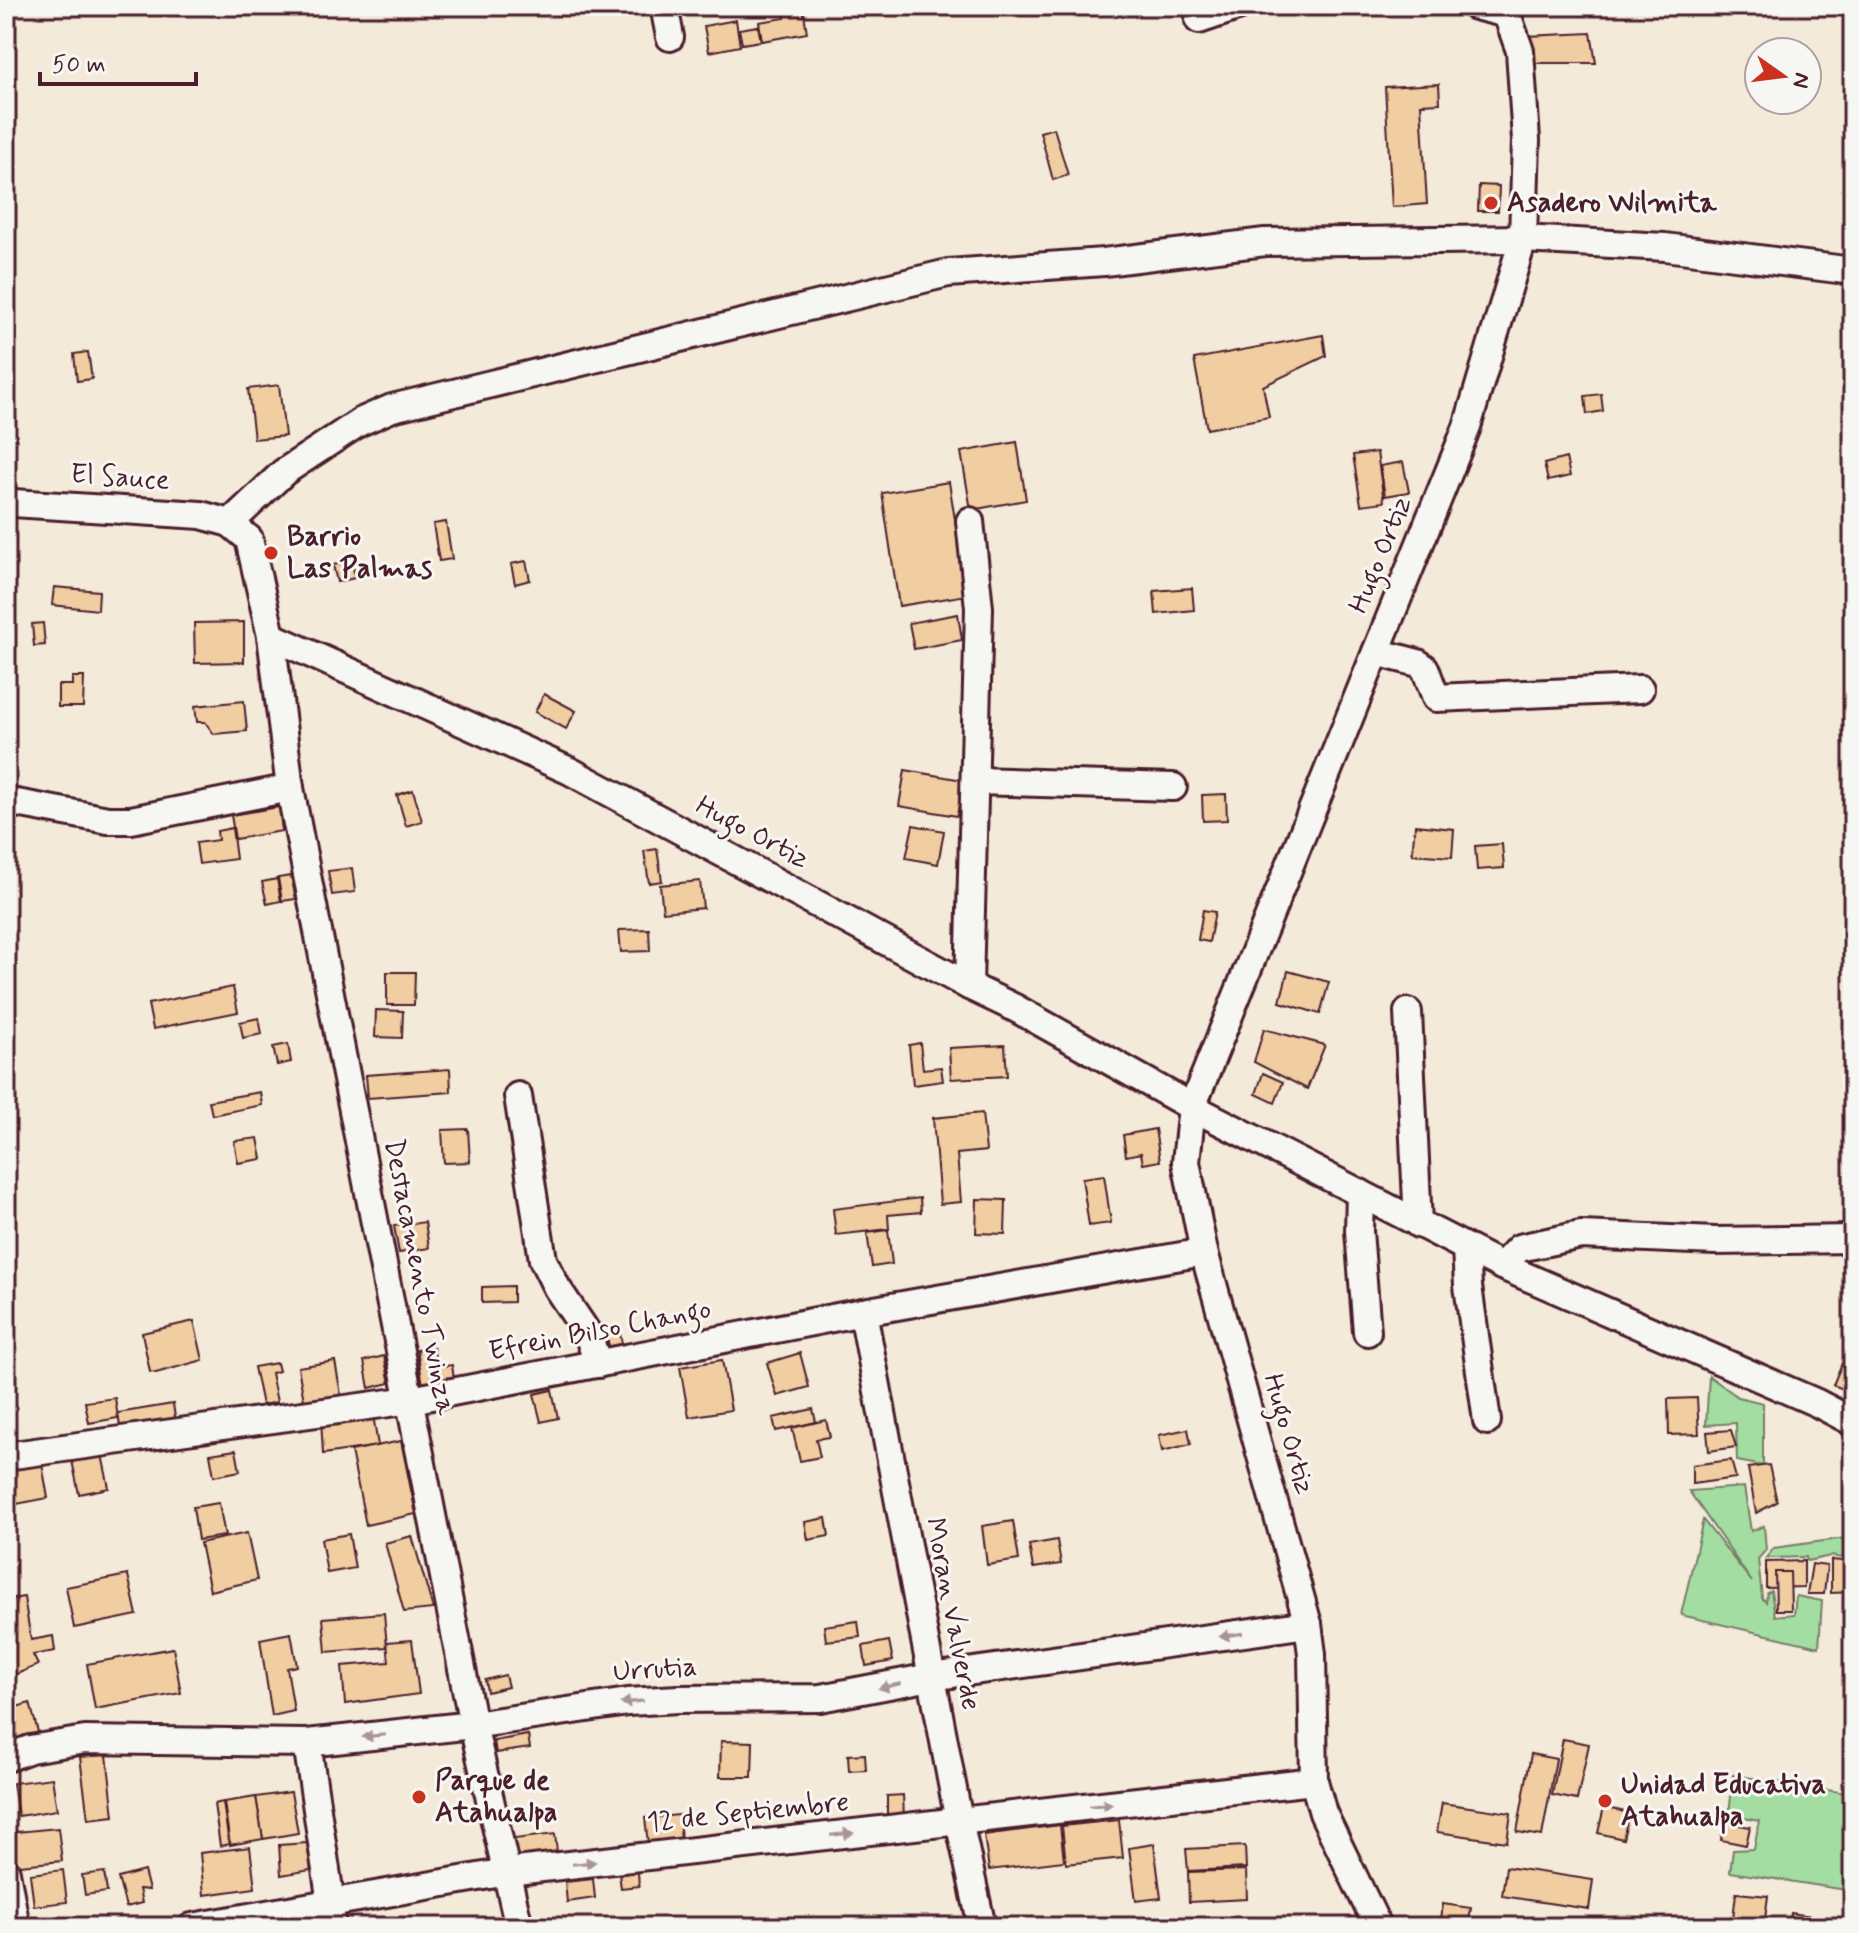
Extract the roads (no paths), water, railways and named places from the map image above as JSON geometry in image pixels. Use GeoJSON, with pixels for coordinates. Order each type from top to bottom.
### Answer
{"type":"FeatureCollection","features":[{"type":"Feature","properties":{"kind":"street"},"geometry":{"type":"LineString","coordinates":[[664,6],[670,37]]}},
{"type":"Feature","properties":{"kind":"street"},"geometry":{"type":"LineString","coordinates":[[1199,20],[1240,6]]}},
{"type":"Feature","properties":{"kind":"street"},"geometry":{"type":"LineString","coordinates":[[1475,6],[1505,10]]}},
{"type":"Feature","properties":{"kind":"street","name":"Hugo Ortiz"},"geometry":{"type":"LineString","coordinates":[[1378,1927],[1323,1813],[1314,1781],[1312,1654],[1308,1624],[1204,1252],[1186,1162],[1192,1107],[1467,427],[1523,239],[1526,140],[1520,51],[1505,10]]}},
{"type":"Feature","properties":{"kind":"street"},"geometry":{"type":"LineString","coordinates":[[230,523],[284,472],[360,422],[392,408],[948,273],[1104,262],[1265,242],[1523,239],[1665,247],[1853,271]]}},
{"type":"Feature","properties":{"kind":"street","name":"El Sauce"},"geometry":{"type":"LineString","coordinates":[[8,503],[201,515],[230,523]]}},
{"type":"Feature","properties":{"kind":"street"},"geometry":{"type":"LineString","coordinates":[[969,986],[979,608],[970,521]]}},
{"type":"Feature","properties":{"kind":"street","name":"Destacamento Twinza"},"geometry":{"type":"LineString","coordinates":[[230,523],[249,539],[271,636],[290,788],[473,1725],[519,1927]]}},
{"type":"Feature","properties":{"kind":"street","name":"Hugo Ortiz"},"geometry":{"type":"LineString","coordinates":[[271,636],[570,771],[1015,1008],[1192,1107]]}},
{"type":"Feature","properties":{"kind":"street"},"geometry":{"type":"LineString","coordinates":[[1376,652],[1418,663],[1425,668],[1436,698],[1640,689]]}},
{"type":"Feature","properties":{"kind":"street"},"geometry":{"type":"LineString","coordinates":[[975,781],[1173,787]]}},
{"type":"Feature","properties":{"kind":"street"},"geometry":{"type":"LineString","coordinates":[[6,801],[108,820],[131,820],[290,788]]}},
{"type":"Feature","properties":{"kind":"street"},"geometry":{"type":"LineString","coordinates":[[1408,1012],[1418,1224]]}},
{"type":"Feature","properties":{"kind":"street"},"geometry":{"type":"LineString","coordinates":[[518,1096],[543,1260],[557,1288],[588,1334],[598,1364]]}},
{"type":"Feature","properties":{"kind":"street"},"geometry":{"type":"LineString","coordinates":[[1192,1107],[1502,1266],[1817,1403],[1853,1422]]}},
{"type":"Feature","properties":{"kind":"street"},"geometry":{"type":"LineString","coordinates":[[1360,1193],[1359,1231],[1367,1332]]}},
{"type":"Feature","properties":{"kind":"street"},"geometry":{"type":"LineString","coordinates":[[1502,1266],[1519,1248],[1581,1235],[1715,1241],[1853,1239]]}},
{"type":"Feature","properties":{"kind":"street"},"geometry":{"type":"LineString","coordinates":[[1466,1248],[1468,1286],[1487,1421]]}},
{"type":"Feature","properties":{"kind":"street","name":"Efrein Bilso Chango"},"geometry":{"type":"LineString","coordinates":[[6,1456],[411,1400],[863,1312],[1204,1252]]}},
{"type":"Feature","properties":{"kind":"street","name":"Moran Valverde"},"geometry":{"type":"LineString","coordinates":[[863,1312],[931,1677],[982,1927]]}},
{"type":"Feature","properties":{"kind":"street","name":"Urrutia"},"geometry":{"type":"LineString","coordinates":[[6,1758],[30,1749],[85,1740],[307,1743],[473,1725],[628,1702],[820,1698],[931,1677],[1308,1624]]}},
{"type":"Feature","properties":{"kind":"street"},"geometry":{"type":"LineString","coordinates":[[307,1743],[331,1915]]}},
{"type":"Feature","properties":{"kind":"street","name":"12 de Septiembre"},"geometry":{"type":"LineString","coordinates":[[192,1927],[331,1915],[507,1872],[1314,1781]]}},
{"type":"Feature","properties":{"kind":"street"},"geometry":{"type":"LineString","coordinates":[[6,1872],[16,1927]]}},
{"type":"Feature","properties":{"kind":"place","name":"Asadero Wilmita"},"geometry":{"type":"Point","coordinates":[1491,203]}},
{"type":"Feature","properties":{"kind":"place","name":"Barrio Las Palmas"},"geometry":{"type":"Point","coordinates":[271,553]}},
{"type":"Feature","properties":{"kind":"place","name":"Parque de Atahualpa"},"geometry":{"type":"Point","coordinates":[419,1797]}},
{"type":"Feature","properties":{"kind":"place","name":"Unidad Educativa Atahualpa"},"geometry":{"type":"Point","coordinates":[1605,1801]}}]}
